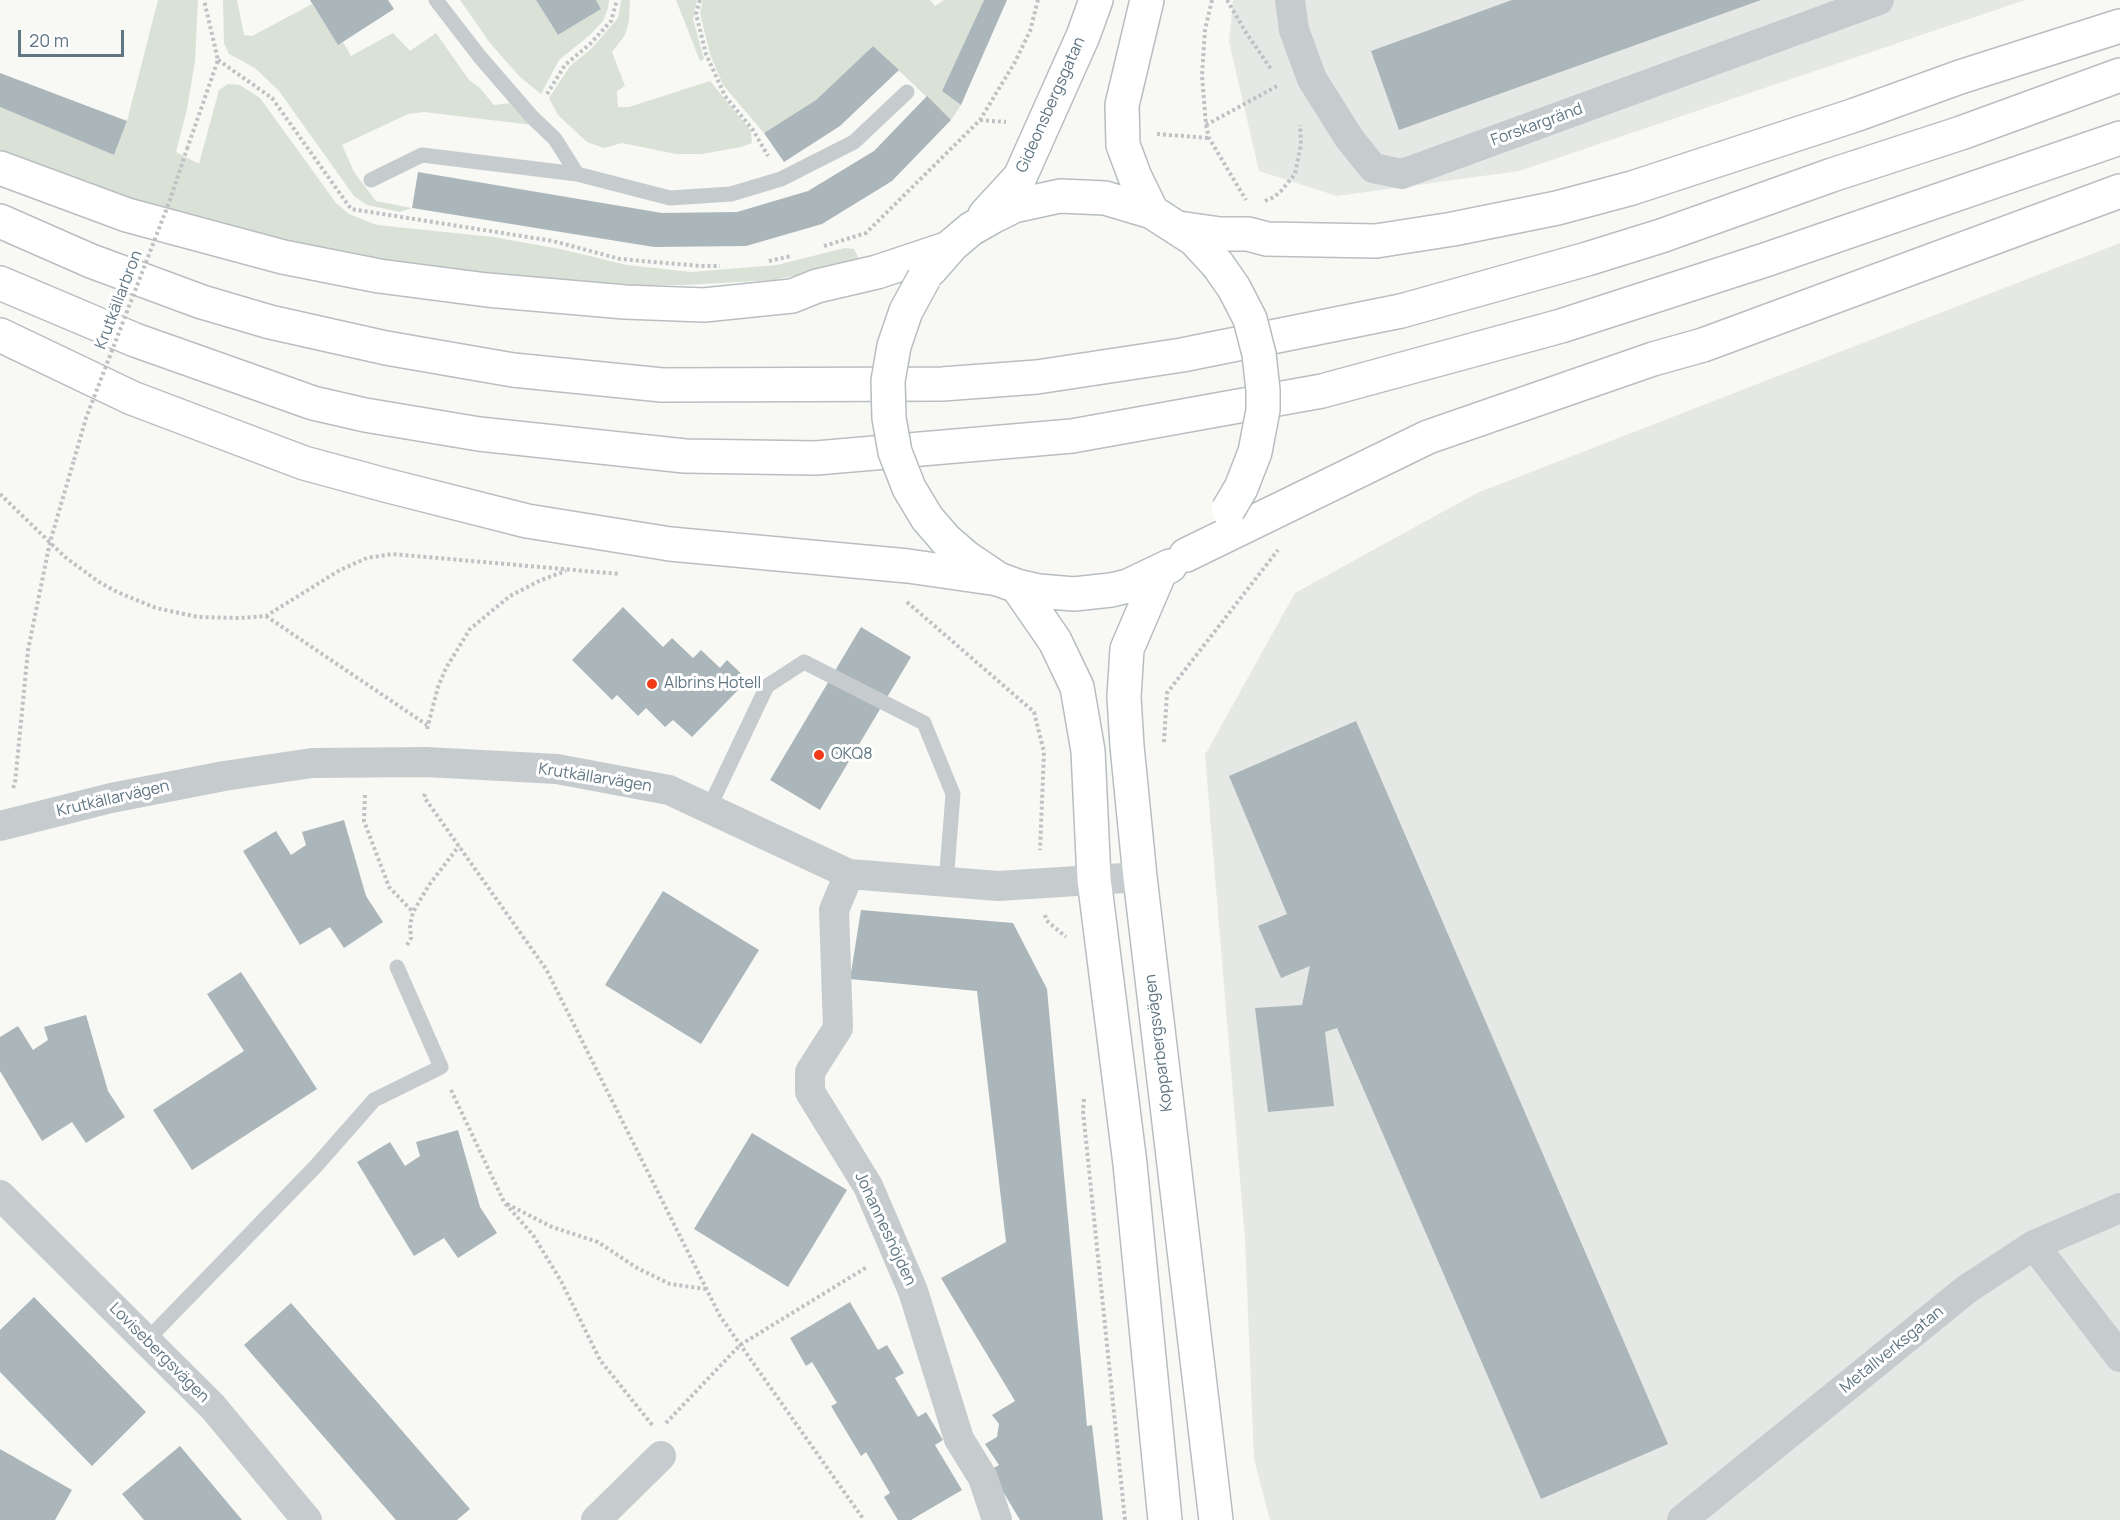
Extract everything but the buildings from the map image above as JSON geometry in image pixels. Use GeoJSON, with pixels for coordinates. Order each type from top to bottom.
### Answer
{"type":"FeatureCollection","features":[{"type":"Feature","properties":{"kind":"main road","name":"Gideonsbergsgatan"},"geometry":{"type":"LineString","coordinates":[[1007,582],[967,558],[946,540],[927,518],[909,488],[895,452],[889,418],[888,381],[894,346],[906,311],[924,278],[1020,177],[1083,36],[1096,0]]}},
{"type":"Feature","properties":{"kind":"main road"},"geometry":{"type":"LineString","coordinates":[[1146,0],[1122,105],[1123,145],[1135,177],[1165,220],[1194,239],[1218,265],[1234,288],[1250,319],[1259,354],[1263,390],[1263,410],[1255,452],[1241,488],[1218,524],[1173,564]]}},
{"type":"Feature","properties":{"kind":"main road"},"geometry":{"type":"LineString","coordinates":[[0,168],[127,215],[283,257],[379,276],[498,291],[625,302],[704,305],[792,296],[817,286],[877,272],[960,239],[992,216],[1014,206],[1060,196],[1105,198],[1165,220],[1220,234],[1248,234],[1267,239],[1376,240],[1453,229],[1557,208],[1653,181],[1855,115],[1960,77],[2120,26]]}},
{"type":"Feature","properties":{"kind":"main road"},"geometry":{"type":"LineString","coordinates":[[0,221],[91,261],[247,316],[386,348],[478,364],[513,370],[662,385],[942,384],[1037,377],[1170,357],[1401,311],[1661,236],[1832,175],[1961,133],[2120,75]]}},
{"type":"Feature","properties":{"kind":"main road"},"geometry":{"type":"LineString","coordinates":[[0,283],[135,340],[313,403],[365,415],[479,434],[673,454],[816,458],[1072,436],[1322,391],[1595,315],[1766,260],[2120,138]]}},
{"type":"Feature","properties":{"kind":"main road"},"geometry":{"type":"LineString","coordinates":[[0,334],[132,398],[304,463],[385,486],[527,521],[670,544],[908,566],[1007,582],[1039,591],[1074,594],[1111,591],[1173,564],[1283,510],[1339,479],[1428,437],[1653,359],[1703,345],[2120,191]]}},
{"type":"Feature","properties":{"kind":"main road","name":"Kopparbergsvägen"},"geometry":{"type":"LineString","coordinates":[[1173,564],[1126,650],[1125,707],[1140,877],[1216,1520]]}},
{"type":"Feature","properties":{"kind":"main road"},"geometry":{"type":"LineString","coordinates":[[1007,582],[1055,641],[1077,687],[1088,751],[1094,879],[1130,1164],[1165,1520]]}},
{"type":"Feature","properties":{"kind":"street","name":"Forskargränd"},"geometry":{"type":"LineString","coordinates":[[1290,0],[1294,30],[1312,79],[1349,138],[1373,168],[1402,174],[1879,0]]}},
{"type":"Feature","properties":{"kind":"street","name":"Krutkällarvägen"},"geometry":{"type":"LineString","coordinates":[[0,826],[111,798],[224,776],[312,764],[426,762],[557,769],[669,790],[849,874],[998,886],[1140,877]]}},
{"type":"Feature","properties":{"kind":"street","name":"Johanneshöjden"},"geometry":{"type":"LineString","coordinates":[[849,874],[834,910],[838,1028],[810,1072],[810,1092],[868,1186],[896,1250],[913,1291],[959,1439],[983,1478],[997,1520]]}},
{"type":"Feature","properties":{"kind":"street","name":"Lovisebergsvägen"},"geometry":{"type":"LineString","coordinates":[[0,1195],[213,1407],[307,1520]]}},
{"type":"Feature","properties":{"kind":"street","name":"Metallverksgatan"},"geometry":{"type":"LineString","coordinates":[[1682,1520],[1967,1289],[2034,1245],[2120,1208]]}},
{"type":"Feature","properties":{"kind":"street"},"geometry":{"type":"LineString","coordinates":[[2034,1245],[2120,1358]]}},
{"type":"Feature","properties":{"kind":"street"},"geometry":{"type":"LineString","coordinates":[[596,1520],[659,1444]]}},
{"type":"Feature","properties":{"kind":"lane"},"geometry":{"type":"LineString","coordinates":[[436,0],[480,57],[532,117],[555,139],[577,174]]}},
{"type":"Feature","properties":{"kind":"lane"},"geometry":{"type":"LineString","coordinates":[[371,180],[422,154],[577,174],[670,198],[731,194],[781,179],[854,142],[907,92]]}},
{"type":"Feature","properties":{"kind":"lane"},"geometry":{"type":"LineString","coordinates":[[709,808],[767,686],[804,662],[924,723],[953,794],[946,883]]}},
{"type":"Feature","properties":{"kind":"lane"},"geometry":{"type":"LineString","coordinates":[[147,1340],[316,1166],[374,1100],[441,1066],[397,967]]}},
{"type":"Feature","properties":{"kind":"path"},"geometry":{"type":"LineString","coordinates":[[204,0],[218,60],[272,98],[351,209],[554,241],[620,259],[700,266],[729,265]]}},
{"type":"Feature","properties":{"kind":"path"},"geometry":{"type":"LineString","coordinates":[[532,117],[565,64],[590,44],[610,21],[617,0]]}},
{"type":"Feature","properties":{"kind":"path"},"geometry":{"type":"LineString","coordinates":[[700,0],[696,14],[706,54],[725,96],[753,130],[781,179]]}},
{"type":"Feature","properties":{"kind":"path"},"geometry":{"type":"LineString","coordinates":[[816,248],[866,233],[980,120],[1015,62],[1030,31],[1038,0]]}},
{"type":"Feature","properties":{"kind":"path"},"geometry":{"type":"LineString","coordinates":[[1212,0],[1205,30],[1202,76],[1206,125],[1209,138],[1250,207]]}},
{"type":"Feature","properties":{"kind":"path","name":"Krutkällarbron"},"geometry":{"type":"LineString","coordinates":[[10,794],[15,783],[28,650],[50,542],[86,418],[170,200],[218,60]]}},
{"type":"Feature","properties":{"kind":"path"},"geometry":{"type":"LineString","coordinates":[[1206,125],[1286,82]]}},
{"type":"Feature","properties":{"kind":"path"},"geometry":{"type":"LineString","coordinates":[[1258,204],[1274,197],[1295,174],[1301,144],[1300,121]]}},
{"type":"Feature","properties":{"kind":"path"},"geometry":{"type":"LineString","coordinates":[[767,261],[795,254]]}},
{"type":"Feature","properties":{"kind":"path"},"geometry":{"type":"LineString","coordinates":[[0,494],[65,556],[99,582],[156,609],[198,617],[266,616],[340,570],[367,558],[392,554],[570,570],[541,580],[510,596],[470,629],[446,668],[427,725],[424,797],[546,969],[720,1316],[864,1520]]}},
{"type":"Feature","properties":{"kind":"path"},"geometry":{"type":"LineString","coordinates":[[1165,753],[1167,693],[1290,535],[1287,516],[1283,510]]}},
{"type":"Feature","properties":{"kind":"path"},"geometry":{"type":"LineString","coordinates":[[903,599],[1034,712],[1044,752],[1040,858],[1046,920],[1072,942]]}},
{"type":"Feature","properties":{"kind":"path"},"geometry":{"type":"LineString","coordinates":[[266,616],[427,725]]}},
{"type":"Feature","properties":{"kind":"path"},"geometry":{"type":"LineString","coordinates":[[377,795],[365,794],[364,821],[389,887],[413,912]]}},
{"type":"Feature","properties":{"kind":"path"},"geometry":{"type":"LineString","coordinates":[[412,797],[424,797]]}},
{"type":"Feature","properties":{"kind":"path"},"geometry":{"type":"LineString","coordinates":[[397,967],[411,938],[410,925],[413,912],[429,885],[459,846]]}},
{"type":"Feature","properties":{"kind":"path"},"geometry":{"type":"LineString","coordinates":[[441,1066],[504,1202],[533,1235],[561,1281],[600,1360],[659,1444],[740,1345],[896,1250]]}},
{"type":"Feature","properties":{"kind":"path"},"geometry":{"type":"LineString","coordinates":[[1085,1088],[1083,1111],[1125,1520]]}},
{"type":"Feature","properties":{"kind":"path"},"geometry":{"type":"LineString","coordinates":[[504,1202],[552,1227],[598,1242],[636,1268],[670,1284],[706,1289]]}},
{"type":"Feature","properties":{"kind":"shaded area"},"geometry":{"type":"Polygon","coordinates":[[[158,0],[198,0],[195,61],[187,109],[176,152],[199,164],[219,90],[228,84],[240,85],[260,98],[336,203],[349,214],[377,225],[493,237],[560,249],[627,265],[691,272],[777,265],[845,248],[854,249],[860,261],[774,280],[685,285],[566,285],[395,265],[209,228],[115,200],[0,151],[0,107],[114,155],[127,121],[158,0]]]}},
{"type":"Feature","properties":{"kind":"shaded area"},"geometry":{"type":"Polygon","coordinates":[[[223,0],[237,0],[244,35],[252,36],[312,4],[338,44],[343,42],[351,56],[393,33],[410,51],[436,33],[469,80],[480,88],[494,105],[511,103],[533,125],[424,112],[408,114],[342,145],[354,172],[376,201],[412,208],[400,212],[367,205],[354,196],[279,91],[255,68],[229,54],[224,43],[223,0]]]}},
{"type":"Feature","properties":{"kind":"shaded area"},"geometry":{"type":"Polygon","coordinates":[[[460,0],[536,0],[558,35],[601,9],[596,0],[609,0],[603,21],[590,35],[559,60],[541,94],[519,76],[490,43],[460,0]]]}},
{"type":"Feature","properties":{"kind":"shaded area"},"geometry":{"type":"Polygon","coordinates":[[[621,0],[630,0],[629,21],[625,35],[612,52],[625,86],[617,91],[618,107],[629,107],[710,81],[751,131],[752,143],[702,154],[676,154],[622,143],[604,148],[587,142],[558,115],[549,98],[570,66],[591,49],[618,18],[621,0]]]}},
{"type":"Feature","properties":{"kind":"shaded area"},"geometry":{"type":"Polygon","coordinates":[[[676,0],[697,0],[693,19],[704,59],[700,61],[676,0]]]}},
{"type":"Feature","properties":{"kind":"shaded area"},"geometry":{"type":"Polygon","coordinates":[[[703,0],[930,0],[935,6],[944,0],[984,0],[942,91],[961,105],[951,120],[873,46],[816,100],[764,133],[723,85],[710,54],[700,13],[703,0]]]}},
{"type":"Feature","properties":{"kind":"shaded area"},"geometry":{"type":"Polygon","coordinates":[[[1233,0],[2025,0],[1519,171],[1337,196],[1259,171],[1229,42],[1233,0]]]}},
{"type":"Feature","properties":{"kind":"shaded area"},"geometry":{"type":"Polygon","coordinates":[[[2120,243],[2120,1520],[1270,1520],[1254,1459],[1245,1239],[1205,755],[1295,593],[1477,493],[2120,243]]]}},
{"type":"Feature","properties":{"kind":"place","name":"Albrins Hotell"},"geometry":{"type":"Point","coordinates":[652,684]}},
{"type":"Feature","properties":{"kind":"place","name":"OKQ8"},"geometry":{"type":"Point","coordinates":[819,755]}}]}
